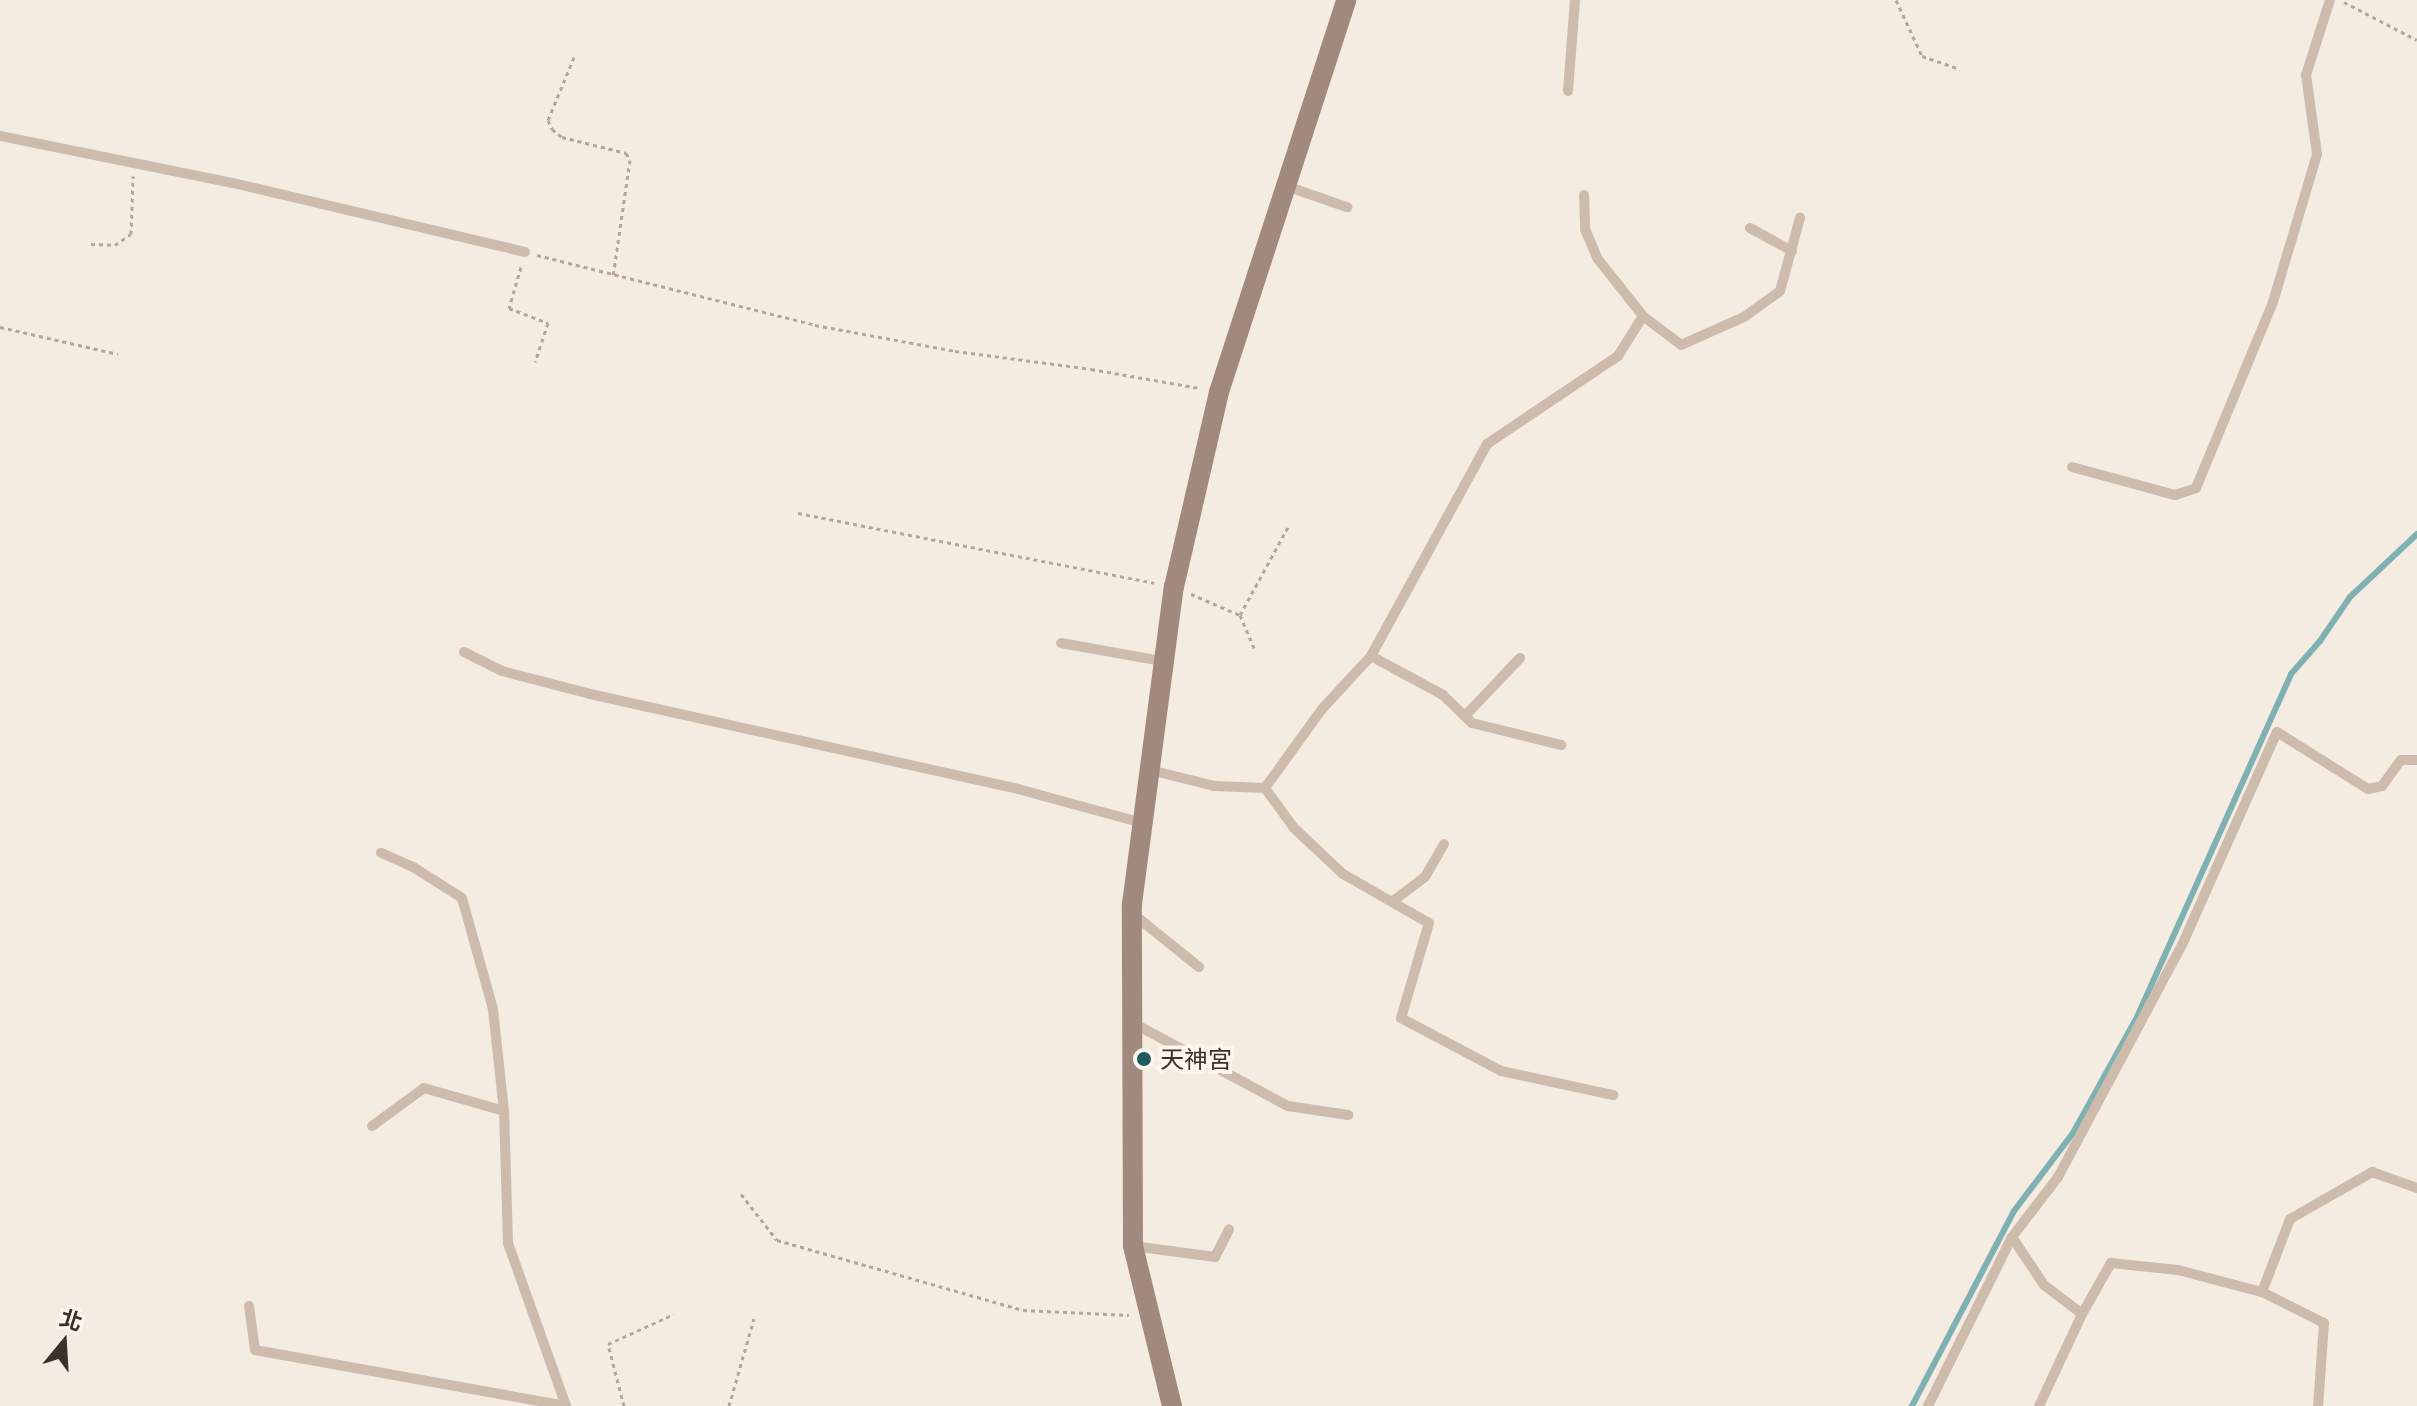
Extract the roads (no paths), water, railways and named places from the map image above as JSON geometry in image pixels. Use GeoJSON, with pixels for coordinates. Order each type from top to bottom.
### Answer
{"type":"FeatureCollection","features":[{"type":"Feature","properties":{"kind":"street"},"geometry":{"type":"LineString","coordinates":[[1172,1406],[1147,1316],[1133,1246],[1132,913],[1162,661],[1174,587],[1219,392],[1346,0]]}},
{"type":"Feature","properties":{"kind":"lane"},"geometry":{"type":"LineString","coordinates":[[1568,91],[1575,0]]}},
{"type":"Feature","properties":{"kind":"lane"},"geometry":{"type":"LineString","coordinates":[[2072,467],[2175,495],[2196,488],[2273,302],[2317,154],[2306,75],[2330,0]]}},
{"type":"Feature","properties":{"kind":"lane"},"geometry":{"type":"LineString","coordinates":[[0,136],[233,183],[525,252]]}},
{"type":"Feature","properties":{"kind":"lane"},"geometry":{"type":"LineString","coordinates":[[1286,186],[1347,207]]}},
{"type":"Feature","properties":{"kind":"lane"},"geometry":{"type":"LineString","coordinates":[[1584,195],[1585,229],[1598,259],[1643,316],[1681,345],[1744,317],[1780,291],[1800,218]]}},
{"type":"Feature","properties":{"kind":"lane"},"geometry":{"type":"LineString","coordinates":[[1750,228],[1792,251]]}},
{"type":"Feature","properties":{"kind":"lane"},"geometry":{"type":"LineString","coordinates":[[1265,788],[1322,709],[1371,656],[1487,444],[1618,356],[1643,316]]}},
{"type":"Feature","properties":{"kind":"lane"},"geometry":{"type":"LineString","coordinates":[[1061,643],[1162,661]]}},
{"type":"Feature","properties":{"kind":"lane"},"geometry":{"type":"LineString","coordinates":[[464,652],[502,671],[590,694],[1018,789],[1142,823]]}},
{"type":"Feature","properties":{"kind":"lane"},"geometry":{"type":"LineString","coordinates":[[1371,656],[1443,695],[1472,723],[1561,745]]}},
{"type":"Feature","properties":{"kind":"lane"},"geometry":{"type":"LineString","coordinates":[[1465,716],[1520,658]]}},
{"type":"Feature","properties":{"kind":"lane"},"geometry":{"type":"LineString","coordinates":[[1928,1406],[2012,1237],[2058,1177],[2182,945],[2277,732],[2368,789],[2382,786],[2401,760],[2417,760]]}},
{"type":"Feature","properties":{"kind":"lane"},"geometry":{"type":"LineString","coordinates":[[1150,770],[1214,786],[1265,788]]}},
{"type":"Feature","properties":{"kind":"lane"},"geometry":{"type":"LineString","coordinates":[[1265,788],[1294,828],[1343,874],[1429,923],[1401,1018],[1501,1071],[1613,1095]]}},
{"type":"Feature","properties":{"kind":"lane"},"geometry":{"type":"LineString","coordinates":[[1393,901],[1425,877],[1444,844]]}},
{"type":"Feature","properties":{"kind":"lane"},"geometry":{"type":"LineString","coordinates":[[249,1306],[255,1350],[530,1403],[566,1406],[508,1243],[504,1111],[493,1009],[462,898],[413,867],[381,853]]}},
{"type":"Feature","properties":{"kind":"lane"},"geometry":{"type":"LineString","coordinates":[[1132,913],[1199,967]]}},
{"type":"Feature","properties":{"kind":"lane"},"geometry":{"type":"LineString","coordinates":[[1133,1023],[1288,1106],[1348,1115]]}},
{"type":"Feature","properties":{"kind":"lane"},"geometry":{"type":"LineString","coordinates":[[372,1126],[424,1088],[504,1111]]}},
{"type":"Feature","properties":{"kind":"lane"},"geometry":{"type":"LineString","coordinates":[[2262,1292],[2290,1219],[2372,1172],[2417,1188]]}},
{"type":"Feature","properties":{"kind":"lane"},"geometry":{"type":"LineString","coordinates":[[1133,1246],[1215,1257],[1229,1229]]}},
{"type":"Feature","properties":{"kind":"lane"},"geometry":{"type":"LineString","coordinates":[[2012,1237],[2044,1285],[2082,1314]]}},
{"type":"Feature","properties":{"kind":"lane"},"geometry":{"type":"LineString","coordinates":[[2039,1406],[2082,1314],[2111,1263],[2178,1270],[2262,1292],[2324,1323],[2318,1406]]}},
{"type":"Feature","properties":{"kind":"waterway"},"geometry":{"type":"LineString","coordinates":[[1912,1406],[2014,1211],[2073,1133],[2137,1017],[2291,674],[2320,641],[2350,597],[2417,534]]}},
{"type":"Feature","properties":{"kind":"place","name":"天神宮"},"geometry":{"type":"Point","coordinates":[1144,1059]}}]}
